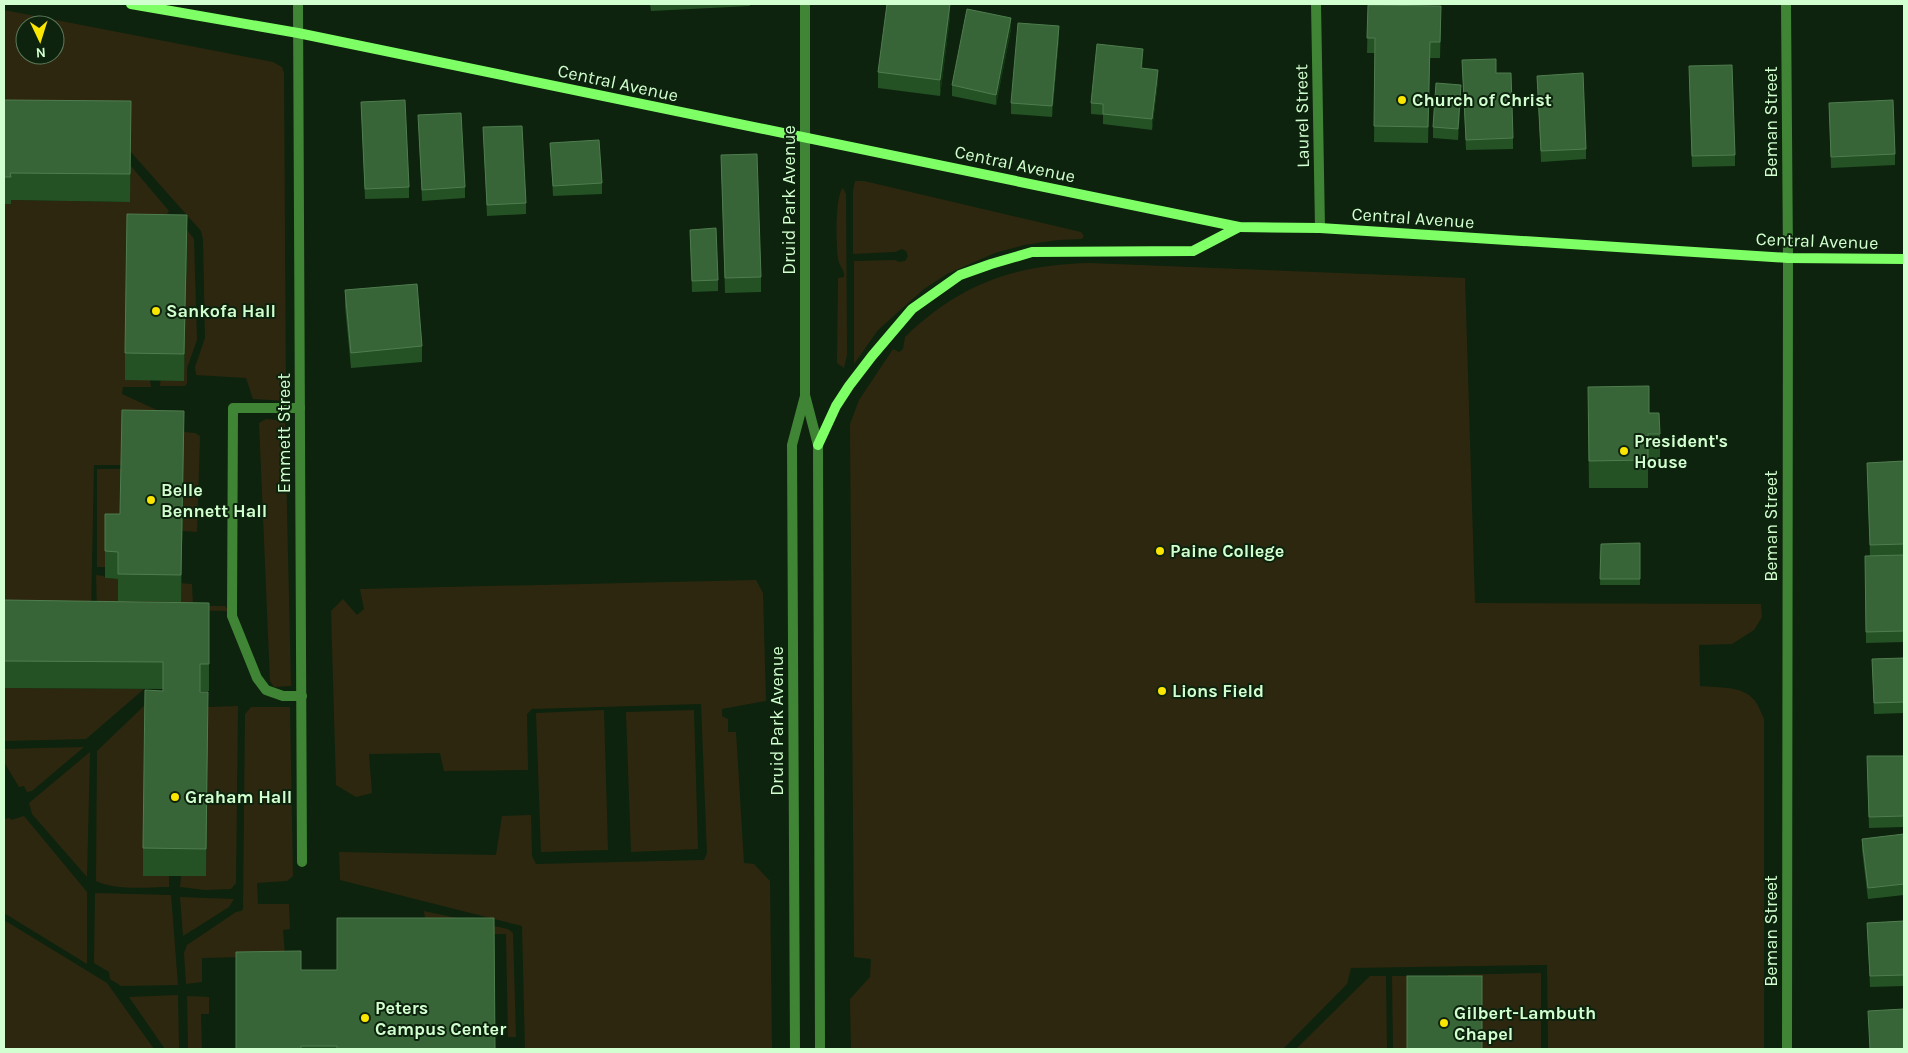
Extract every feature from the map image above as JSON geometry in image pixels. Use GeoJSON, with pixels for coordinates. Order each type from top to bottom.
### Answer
{"type":"FeatureCollection","features":[{"type":"Feature","properties":{"kind":"main road","name":"Central Avenue"},"geometry":{"type":"LineString","coordinates":[[131,4],[298,34],[1239,227],[1320,228],[1788,258],[1904,260]]}},
{"type":"Feature","properties":{"kind":"main road"},"geometry":{"type":"LineString","coordinates":[[818,445],[836,406],[849,386],[912,309],[960,275],[1032,252],[1193,250],[1239,227]]}},
{"type":"Feature","properties":{"kind":"street","name":"Emmett Street"},"geometry":{"type":"LineString","coordinates":[[298,4],[302,862]]}},
{"type":"Feature","properties":{"kind":"street","name":"Druid Park Avenue"},"geometry":{"type":"LineString","coordinates":[[805,4],[805,395],[818,445],[820,1049]]}},
{"type":"Feature","properties":{"kind":"street","name":"Laurel Street"},"geometry":{"type":"LineString","coordinates":[[1316,4],[1320,228]]}},
{"type":"Feature","properties":{"kind":"street","name":"Beman Street"},"geometry":{"type":"LineString","coordinates":[[1786,4],[1788,258],[1787,1049]]}},
{"type":"Feature","properties":{"kind":"street","name":"Druid Park Avenue"},"geometry":{"type":"LineString","coordinates":[[795,1049],[792,445],[805,395]]}},
{"type":"Feature","properties":{"kind":"street"},"geometry":{"type":"LineString","coordinates":[[300,408],[233,408],[232,616],[257,678],[266,690],[283,696],[302,696]]}},
{"type":"Feature","properties":{"kind":"shaded area"},"geometry":{"type":"Polygon","coordinates":[[[4,10],[30,15],[15,15],[15,65],[65,65],[65,22],[273,62],[282,67],[284,73],[286,401],[253,399],[246,378],[196,375],[195,367],[205,338],[203,239],[201,231],[130,151],[4,127],[4,10]]]}},
{"type":"Feature","properties":{"kind":"shaded area"},"geometry":{"type":"Polygon","coordinates":[[[130,165],[169,211],[152,235],[125,380],[150,380],[151,387],[123,387],[122,394],[183,422],[184,432],[195,433],[200,436],[197,532],[182,531],[121,465],[94,465],[91,610],[4,608],[4,204],[10,204],[10,200],[129,202],[130,165]]]}},
{"type":"Feature","properties":{"kind":"shaded area"},"geometry":{"type":"Polygon","coordinates":[[[855,181],[864,181],[1081,232],[1084,236],[1082,239],[1024,245],[995,253],[947,274],[924,289],[878,330],[854,364],[854,261],[895,260],[899,262],[905,261],[908,256],[906,251],[902,249],[895,252],[853,254],[853,191],[855,181]]]}},
{"type":"Feature","properties":{"kind":"shaded area"},"geometry":{"type":"Polygon","coordinates":[[[843,188],[846,194],[847,355],[844,368],[837,363],[838,278],[844,277],[844,275],[838,259],[837,221],[840,193],[843,188]]]}},
{"type":"Feature","properties":{"kind":"shaded area"},"geometry":{"type":"Polygon","coordinates":[[[175,215],[194,239],[197,340],[187,368],[187,383],[185,386],[160,386],[175,215]]]}},
{"type":"Feature","properties":{"kind":"shaded area"},"geometry":{"type":"Polygon","coordinates":[[[1089,263],[1465,278],[1475,603],[1761,604],[1762,617],[1754,630],[1732,644],[1699,645],[1700,686],[1730,688],[1744,692],[1755,701],[1764,719],[1764,1049],[1548,1049],[1547,965],[1351,968],[1347,984],[1283,1049],[851,1049],[850,999],[870,977],[871,959],[854,957],[850,424],[859,400],[893,349],[899,352],[903,349],[905,337],[946,303],[990,281],[1012,273],[1036,268],[1089,263]]]}},
{"type":"Feature","properties":{"kind":"shaded area"},"geometry":{"type":"Polygon","coordinates":[[[266,419],[285,423],[291,686],[274,687],[270,681],[259,423],[266,419]]]}},
{"type":"Feature","properties":{"kind":"shaded area"},"geometry":{"type":"Polygon","coordinates":[[[97,469],[121,469],[120,542],[105,567],[97,567],[97,469]]]}},
{"type":"Feature","properties":{"kind":"shaded area"},"geometry":{"type":"Polygon","coordinates":[[[96,575],[104,576],[105,578],[192,584],[193,606],[225,606],[229,611],[97,609],[96,575]]]}},
{"type":"Feature","properties":{"kind":"shaded area"},"geometry":{"type":"Polygon","coordinates":[[[756,580],[763,593],[766,701],[722,709],[722,716],[728,719],[728,732],[736,732],[744,863],[754,864],[770,881],[772,1049],[525,1049],[522,926],[340,880],[339,852],[496,855],[502,816],[531,815],[532,856],[536,864],[704,860],[707,853],[701,704],[532,709],[527,714],[528,770],[444,771],[440,753],[369,754],[372,793],[356,797],[336,785],[331,611],[343,599],[357,615],[364,609],[360,589],[756,580]]]}},
{"type":"Feature","properties":{"kind":"shaded area"},"geometry":{"type":"Polygon","coordinates":[[[4,688],[144,689],[86,739],[4,741],[4,688]]]}},
{"type":"Feature","properties":{"kind":"shaded area"},"geometry":{"type":"Polygon","coordinates":[[[145,705],[143,875],[169,876],[169,887],[132,888],[113,886],[96,881],[97,751],[145,705]]]}},
{"type":"Feature","properties":{"kind":"shaded area"},"geometry":{"type":"Polygon","coordinates":[[[238,706],[236,883],[231,889],[205,890],[180,887],[181,876],[206,876],[208,707],[238,706]]]}},
{"type":"Feature","properties":{"kind":"shaded area"},"geometry":{"type":"Polygon","coordinates":[[[251,707],[290,707],[293,876],[287,881],[257,883],[258,904],[289,904],[290,929],[283,930],[285,956],[202,958],[202,982],[186,984],[184,953],[187,945],[243,909],[245,714],[251,707]]]}},
{"type":"Feature","properties":{"kind":"shaded area"},"geometry":{"type":"Polygon","coordinates":[[[604,710],[608,850],[541,852],[536,713],[604,710]]]}},
{"type":"Feature","properties":{"kind":"shaded area"},"geometry":{"type":"Polygon","coordinates":[[[694,710],[698,849],[631,852],[626,712],[694,710]]]}},
{"type":"Feature","properties":{"kind":"shaded area"},"geometry":{"type":"Polygon","coordinates":[[[84,747],[32,791],[27,792],[24,786],[19,787],[4,762],[4,749],[84,747]]]}},
{"type":"Feature","properties":{"kind":"shaded area"},"geometry":{"type":"Polygon","coordinates":[[[90,752],[87,877],[32,814],[29,803],[90,752]]]}},
{"type":"Feature","properties":{"kind":"shaded area"},"geometry":{"type":"Polygon","coordinates":[[[24,816],[87,892],[87,964],[4,913],[4,819],[10,818],[11,820],[24,816]]]}},
{"type":"Feature","properties":{"kind":"shaded area"},"geometry":{"type":"Polygon","coordinates":[[[95,893],[171,895],[178,985],[121,986],[110,979],[109,972],[94,963],[95,893]]]}},
{"type":"Feature","properties":{"kind":"shaded area"},"geometry":{"type":"Polygon","coordinates":[[[180,897],[234,899],[229,907],[183,936],[180,897]]]}},
{"type":"Feature","properties":{"kind":"shaded area"},"geometry":{"type":"Polygon","coordinates":[[[424,911],[508,929],[513,933],[516,1037],[508,1037],[506,934],[427,934],[424,911]]]}},
{"type":"Feature","properties":{"kind":"shaded area"},"geometry":{"type":"Polygon","coordinates":[[[4,920],[107,983],[154,1049],[4,1049],[4,920]]]}},
{"type":"Feature","properties":{"kind":"shaded area"},"geometry":{"type":"Polygon","coordinates":[[[1541,973],[1541,1049],[1482,1049],[1450,997],[1448,975],[1541,973]]]}},
{"type":"Feature","properties":{"kind":"shaded area"},"geometry":{"type":"Polygon","coordinates":[[[1370,976],[1386,976],[1387,1049],[1296,1049],[1370,976]]]}},
{"type":"Feature","properties":{"kind":"shaded area"},"geometry":{"type":"Polygon","coordinates":[[[1392,976],[1428,976],[1429,997],[1407,997],[1407,1049],[1393,1049],[1392,976]]]}},
{"type":"Feature","properties":{"kind":"shaded area"},"geometry":{"type":"Polygon","coordinates":[[[178,995],[179,1049],[165,1049],[129,997],[178,995]]]}},
{"type":"Feature","properties":{"kind":"shaded area"},"geometry":{"type":"Polygon","coordinates":[[[187,996],[209,997],[209,1014],[201,1014],[202,1049],[188,1049],[187,996]]]}},
{"type":"Feature","properties":{"kind":"building"},"geometry":{"type":"Polygon","coordinates":[[[887,4],[950,4],[940,80],[878,72],[887,4]]]}},
{"type":"Feature","properties":{"kind":"building","name":"Church of Christ"},"geometry":{"type":"Polygon","coordinates":[[[1368,5],[1441,6],[1440,42],[1430,42],[1428,127],[1374,126],[1375,38],[1367,38],[1368,5]]]}},
{"type":"Feature","properties":{"kind":"building"},"geometry":{"type":"Polygon","coordinates":[[[967,9],[1011,18],[996,95],[952,85],[967,9]]]}},
{"type":"Feature","properties":{"kind":"building"},"geometry":{"type":"Polygon","coordinates":[[[1018,23],[1059,26],[1052,106],[1011,103],[1018,23]]]}},
{"type":"Feature","properties":{"kind":"building"},"geometry":{"type":"Polygon","coordinates":[[[1097,44],[1143,49],[1141,68],[1158,70],[1152,119],[1103,114],[1103,104],[1091,103],[1097,44]]]}},
{"type":"Feature","properties":{"kind":"building"},"geometry":{"type":"Polygon","coordinates":[[[1496,59],[1496,73],[1511,73],[1513,138],[1466,140],[1462,60],[1496,59]]]}},
{"type":"Feature","properties":{"kind":"building"},"geometry":{"type":"Polygon","coordinates":[[[1732,65],[1735,155],[1692,156],[1689,66],[1732,65]]]}},
{"type":"Feature","properties":{"kind":"building"},"geometry":{"type":"Polygon","coordinates":[[[1583,73],[1586,149],[1541,151],[1537,76],[1583,73]]]}},
{"type":"Feature","properties":{"kind":"building"},"geometry":{"type":"Polygon","coordinates":[[[1436,83],[1461,85],[1458,129],[1433,127],[1436,83]]]}},
{"type":"Feature","properties":{"kind":"building"},"geometry":{"type":"Polygon","coordinates":[[[4,100],[131,101],[130,174],[10,173],[11,177],[4,177],[4,100]]]}},
{"type":"Feature","properties":{"kind":"building"},"geometry":{"type":"Polygon","coordinates":[[[405,100],[409,187],[365,189],[361,102],[405,100]]]}},
{"type":"Feature","properties":{"kind":"building"},"geometry":{"type":"Polygon","coordinates":[[[1893,100],[1895,154],[1831,157],[1829,103],[1893,100]]]}},
{"type":"Feature","properties":{"kind":"building"},"geometry":{"type":"Polygon","coordinates":[[[461,113],[465,187],[422,190],[418,115],[461,113]]]}},
{"type":"Feature","properties":{"kind":"building"},"geometry":{"type":"Polygon","coordinates":[[[522,126],[526,203],[487,205],[483,127],[522,126]]]}},
{"type":"Feature","properties":{"kind":"building"},"geometry":{"type":"Polygon","coordinates":[[[599,140],[602,183],[553,186],[550,143],[599,140]]]}},
{"type":"Feature","properties":{"kind":"building"},"geometry":{"type":"Polygon","coordinates":[[[757,154],[761,277],[725,278],[721,155],[757,154]]]}},
{"type":"Feature","properties":{"kind":"building","name":"Sankofa Hall"},"geometry":{"type":"Polygon","coordinates":[[[127,214],[187,215],[184,354],[125,353],[127,214]]]}},
{"type":"Feature","properties":{"kind":"building"},"geometry":{"type":"Polygon","coordinates":[[[716,228],[718,280],[692,281],[690,230],[716,228]]]}},
{"type":"Feature","properties":{"kind":"building"},"geometry":{"type":"Polygon","coordinates":[[[417,284],[422,346],[351,353],[345,290],[417,284]]]}},
{"type":"Feature","properties":{"kind":"building"},"geometry":{"type":"Polygon","coordinates":[[[1649,386],[1649,413],[1659,413],[1660,434],[1648,434],[1648,460],[1589,461],[1588,387],[1649,386]]]}},
{"type":"Feature","properties":{"kind":"building","name":"Belle Bennett Hall"},"geometry":{"type":"Polygon","coordinates":[[[122,410],[184,411],[181,575],[118,574],[118,552],[105,551],[105,514],[120,514],[122,410]]]}},
{"type":"Feature","properties":{"kind":"building"},"geometry":{"type":"Polygon","coordinates":[[[1904,461],[1904,544],[1870,545],[1867,463],[1904,461]]]}},
{"type":"Feature","properties":{"kind":"building"},"geometry":{"type":"Polygon","coordinates":[[[1640,543],[1640,579],[1600,579],[1601,544],[1640,543]]]}},
{"type":"Feature","properties":{"kind":"building"},"geometry":{"type":"Polygon","coordinates":[[[1904,555],[1904,631],[1866,632],[1865,556],[1904,555]]]}},
{"type":"Feature","properties":{"kind":"building","name":"Graham Hall"},"geometry":{"type":"Polygon","coordinates":[[[4,600],[209,603],[209,664],[200,664],[200,692],[208,692],[206,849],[143,848],[145,690],[163,691],[163,662],[4,661],[4,600]]]}},
{"type":"Feature","properties":{"kind":"building"},"geometry":{"type":"Polygon","coordinates":[[[1904,658],[1904,702],[1874,703],[1872,659],[1904,658]]]}},
{"type":"Feature","properties":{"kind":"building"},"geometry":{"type":"Polygon","coordinates":[[[1867,756],[1904,756],[1904,816],[1869,817],[1867,756]]]}},
{"type":"Feature","properties":{"kind":"building"},"geometry":{"type":"Polygon","coordinates":[[[1904,834],[1904,884],[1868,888],[1862,839],[1904,834]]]}},
{"type":"Feature","properties":{"kind":"building","name":"Peters Campus Center"},"geometry":{"type":"Polygon","coordinates":[[[337,918],[494,918],[495,1049],[337,1049],[337,1046],[301,1046],[301,1049],[236,1049],[236,952],[301,951],[301,970],[337,970],[337,918]]]}},
{"type":"Feature","properties":{"kind":"building"},"geometry":{"type":"Polygon","coordinates":[[[1904,921],[1904,975],[1870,976],[1867,923],[1904,921]]]}},
{"type":"Feature","properties":{"kind":"building","name":"Gilbert-Lambuth Chapel"},"geometry":{"type":"Polygon","coordinates":[[[1407,976],[1482,976],[1482,1049],[1407,1049],[1407,976]]]}},
{"type":"Feature","properties":{"kind":"building"},"geometry":{"type":"Polygon","coordinates":[[[1904,1009],[1904,1049],[1870,1049],[1868,1011],[1904,1009]]]}},
{"type":"Feature","properties":{"kind":"place","name":"Church of Christ"},"geometry":{"type":"Point","coordinates":[1402,100]}},
{"type":"Feature","properties":{"kind":"place","name":"Sankofa Hall"},"geometry":{"type":"Point","coordinates":[156,311]}},
{"type":"Feature","properties":{"kind":"place","name":"President's House"},"geometry":{"type":"Point","coordinates":[1624,451]}},
{"type":"Feature","properties":{"kind":"place","name":"Belle Bennett Hall"},"geometry":{"type":"Point","coordinates":[151,500]}},
{"type":"Feature","properties":{"kind":"place","name":"Paine College"},"geometry":{"type":"Point","coordinates":[1160,551]}},
{"type":"Feature","properties":{"kind":"place","name":"Lions Field"},"geometry":{"type":"Point","coordinates":[1162,691]}},
{"type":"Feature","properties":{"kind":"place","name":"Graham Hall"},"geometry":{"type":"Point","coordinates":[175,797]}},
{"type":"Feature","properties":{"kind":"place","name":"Peters Campus Center"},"geometry":{"type":"Point","coordinates":[365,1018]}},
{"type":"Feature","properties":{"kind":"place","name":"Gilbert-Lambuth Chapel"},"geometry":{"type":"Point","coordinates":[1444,1023]}}]}
